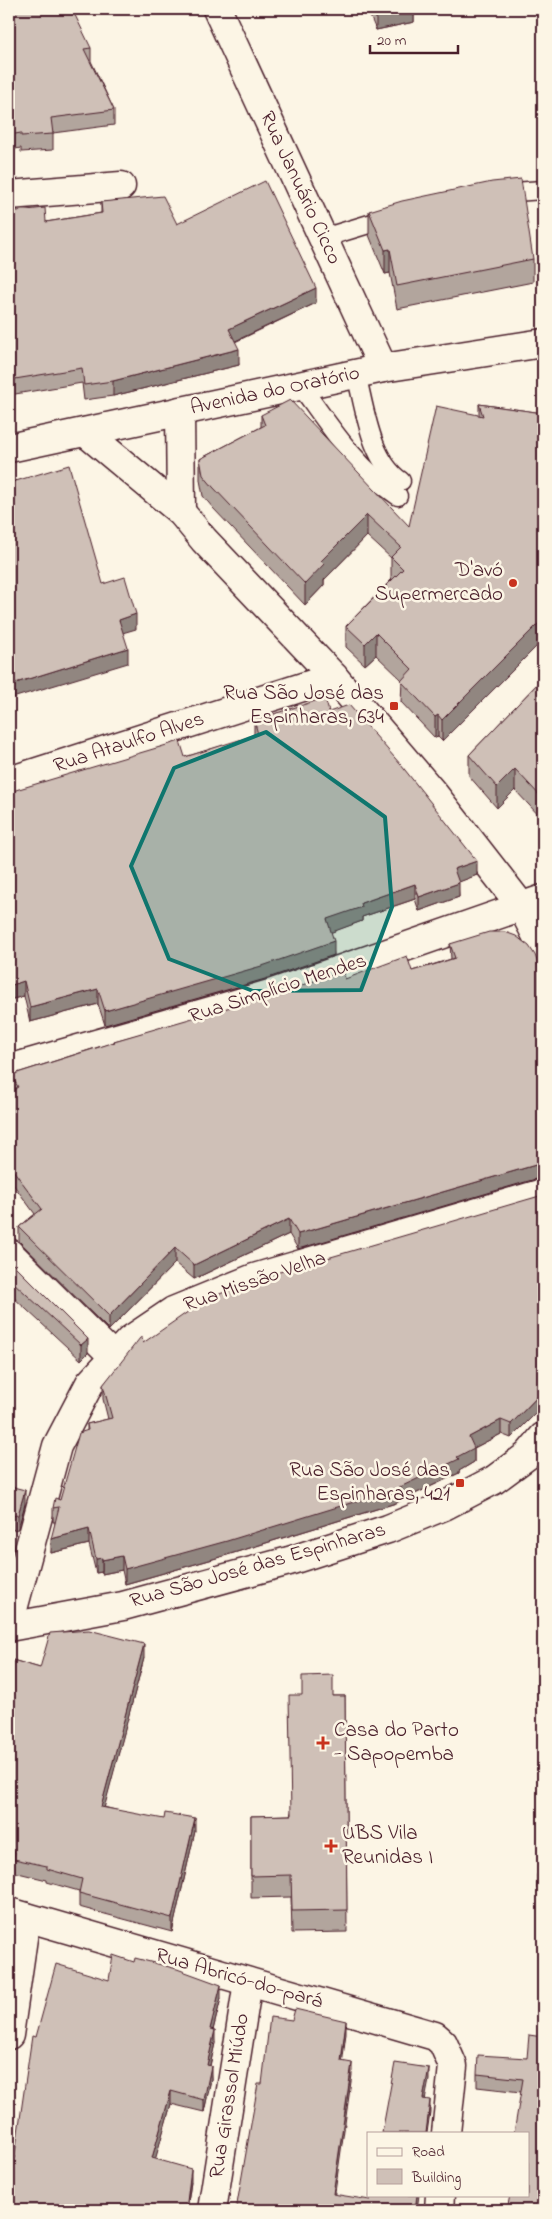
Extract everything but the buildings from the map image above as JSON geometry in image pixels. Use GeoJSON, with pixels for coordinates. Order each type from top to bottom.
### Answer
{"type":"FeatureCollection","features":[{"type":"Feature","properties":{"kind":"street","name":"Rua Januário Cicco"},"geometry":{"type":"LineString","coordinates":[[217,9],[383,368]]}},
{"type":"Feature","properties":{"kind":"street"},"geometry":{"type":"LineString","coordinates":[[9,195],[121,186]]}},
{"type":"Feature","properties":{"kind":"street","name":"Avenida do Oratório"},"geometry":{"type":"LineString","coordinates":[[9,448],[383,368],[543,343]]}},
{"type":"Feature","properties":{"kind":"street"},"geometry":{"type":"LineString","coordinates":[[180,411],[181,512]]}},
{"type":"Feature","properties":{"kind":"street"},"geometry":{"type":"LineString","coordinates":[[85,432],[181,512],[204,540],[334,677],[434,794],[532,903],[543,948]]}},
{"type":"Feature","properties":{"kind":"street","name":"Rua Ataulfo Alves"},"geometry":{"type":"LineString","coordinates":[[9,781],[334,677]]}},
{"type":"Feature","properties":{"kind":"street","name":"Rua Simplício Mendes"},"geometry":{"type":"LineString","coordinates":[[9,1069],[270,994],[532,903]]}},
{"type":"Feature","properties":{"kind":"street","name":"Rua Missão Velha"},"geometry":{"type":"LineString","coordinates":[[9,1624],[58,1446],[90,1383],[130,1340],[173,1311],[254,1278],[543,1192]]}},
{"type":"Feature","properties":{"kind":"street"},"geometry":{"type":"LineString","coordinates":[[9,1253],[114,1357]]}},
{"type":"Feature","properties":{"kind":"street","name":"Rua São José das Espinharas"},"geometry":{"type":"LineString","coordinates":[[9,1627],[123,1606],[289,1560],[388,1529],[444,1506],[494,1480],[528,1455],[543,1437]]}},
{"type":"Feature","properties":{"kind":"street"},"geometry":{"type":"LineString","coordinates":[[9,2036],[17,1915]]}},
{"type":"Feature","properties":{"kind":"street","name":"Rua Abricó-do-pará"},"geometry":{"type":"LineString","coordinates":[[17,1915],[435,2036],[443,2043],[453,2066],[446,2132]]}},
{"type":"Feature","properties":{"kind":"street","name":"Rua Girassol Miúdo"},"geometry":{"type":"LineString","coordinates":[[212,2210],[248,1982]]}},
{"type":"Feature","properties":{"kind":"street"},"geometry":{"type":"LineString","coordinates":[[439,2210],[440,2196]]}},
{"type":"Feature","properties":{"kind":"lane"},"geometry":{"type":"LineString","coordinates":[[488,195],[543,190]]}},
{"type":"Feature","properties":{"kind":"lane"},"geometry":{"type":"LineString","coordinates":[[323,238],[408,212]]}},
{"type":"Feature","properties":{"kind":"lane"},"geometry":{"type":"LineString","coordinates":[[300,385],[342,444],[366,471],[379,484],[399,488],[378,455],[356,374]]}},
{"type":"Feature","properties":{"kind":"highlighted area"},"geometry":{"type":"Polygon","coordinates":[[[266,732],[385,817],[392,907],[361,990],[253,991],[169,959],[131,866],[174,768],[266,732]]]}},
{"type":"Feature","properties":{"kind":"place","name":"D'avó Supermercado"},"geometry":{"type":"Point","coordinates":[513,583]}},
{"type":"Feature","properties":{"kind":"place","name":"Rua São José das Espinharas, 634"},"geometry":{"type":"Point","coordinates":[394,706]}},
{"type":"Feature","properties":{"kind":"place","name":"Rua São José das Espinharas, 421"},"geometry":{"type":"Point","coordinates":[460,1483]}},
{"type":"Feature","properties":{"kind":"place","name":"Casa do Parto - Sapopemba"},"geometry":{"type":"Point","coordinates":[323,1743]}},
{"type":"Feature","properties":{"kind":"place","name":"UBS Vila Reunidas I"},"geometry":{"type":"Point","coordinates":[331,1846]}}]}
